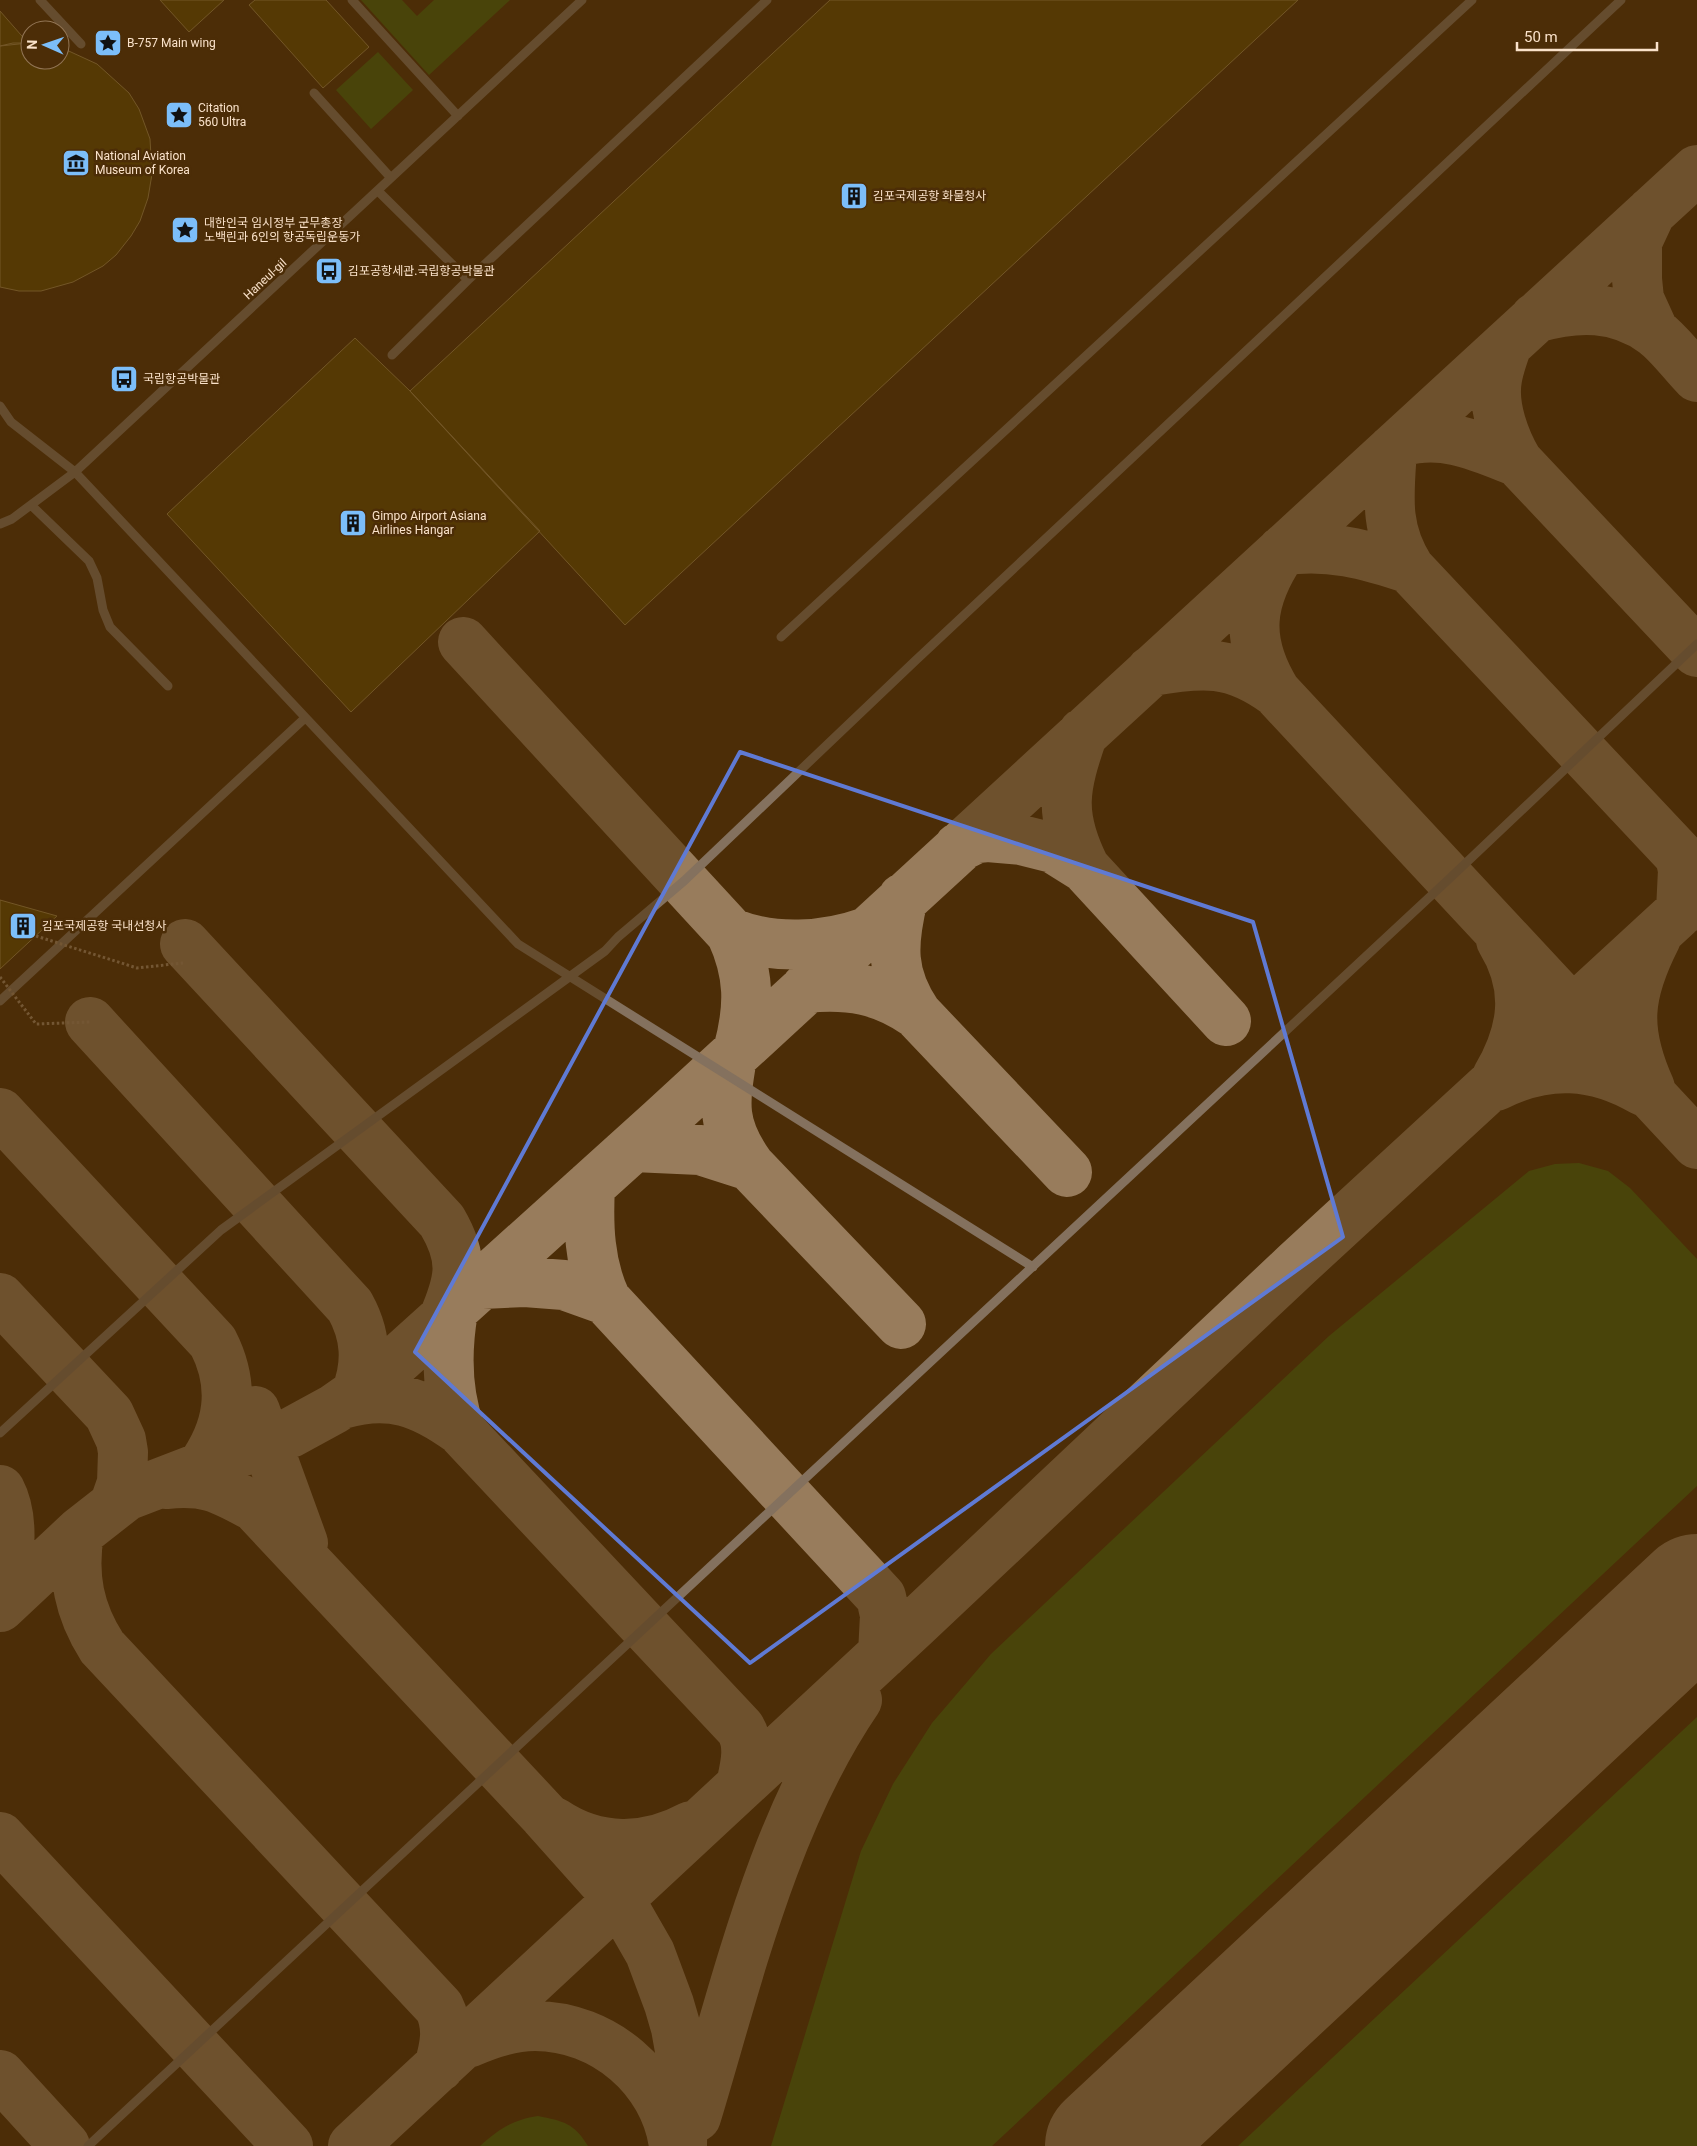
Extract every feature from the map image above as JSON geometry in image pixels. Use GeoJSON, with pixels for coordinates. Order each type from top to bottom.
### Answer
{"type":"FeatureCollection","features":[{"type":"Feature","properties":{"kind":"lane"},"geometry":{"type":"LineString","coordinates":[[40,0],[81,44]]}},
{"type":"Feature","properties":{"kind":"lane"},"geometry":{"type":"LineString","coordinates":[[352,0],[458,116]]}},
{"type":"Feature","properties":{"kind":"lane","name":"Haneul-gil"},"geometry":{"type":"LineString","coordinates":[[0,524],[12,518],[75,472],[582,0]]}},
{"type":"Feature","properties":{"kind":"lane"},"geometry":{"type":"LineString","coordinates":[[392,355],[468,280],[767,0]]}},
{"type":"Feature","properties":{"kind":"lane"},"geometry":{"type":"LineString","coordinates":[[781,638],[1472,0]]}},
{"type":"Feature","properties":{"kind":"lane"},"geometry":{"type":"LineString","coordinates":[[0,1433],[221,1230],[605,951],[618,937],[684,881],[915,661],[1621,0]]}},
{"type":"Feature","properties":{"kind":"lane"},"geometry":{"type":"LineString","coordinates":[[314,93],[391,178]]}},
{"type":"Feature","properties":{"kind":"lane"},"geometry":{"type":"LineString","coordinates":[[378,191],[468,280]]}},
{"type":"Feature","properties":{"kind":"lane"},"geometry":{"type":"LineString","coordinates":[[0,406],[11,422],[75,472],[514,940],[1033,1267]]}},
{"type":"Feature","properties":{"kind":"lane"},"geometry":{"type":"LineString","coordinates":[[30,505],[89,561],[97,578],[103,610],[110,627],[168,686]]}},
{"type":"Feature","properties":{"kind":"lane"},"geometry":{"type":"LineString","coordinates":[[0,532],[12,518]]}},
{"type":"Feature","properties":{"kind":"lane"},"geometry":{"type":"LineString","coordinates":[[88,2146],[1033,1267],[1697,644]]}},
{"type":"Feature","properties":{"kind":"lane"},"geometry":{"type":"LineString","coordinates":[[0,1001],[305,718]]}},
{"type":"Feature","properties":{"kind":"path"},"geometry":{"type":"LineString","coordinates":[[36,936],[136,968],[182,963]]}},
{"type":"Feature","properties":{"kind":"path"},"geometry":{"type":"LineString","coordinates":[[0,977],[36,1024],[90,1022]]}},
{"type":"Feature","properties":{"kind":"highlighted area"},"geometry":{"type":"Polygon","coordinates":[[[740,752],[1253,922],[1343,1237],[750,1663],[415,1352],[740,752]]]}},
{"type":"Feature","properties":{"kind":"green space"},"geometry":{"type":"Polygon","coordinates":[[[361,0],[402,0],[417,16],[434,0],[510,0],[429,75],[361,0]]]}},
{"type":"Feature","properties":{"kind":"green space"},"geometry":{"type":"Polygon","coordinates":[[[378,52],[413,90],[371,129],[336,90],[378,52]]]}},
{"type":"Feature","properties":{"kind":"green space"},"geometry":{"type":"Polygon","coordinates":[[[1579,1163],[1608,1171],[1630,1188],[1697,1259],[1697,1486],[992,2146],[771,2146],[861,1851],[893,1784],[932,1723],[991,1654],[1329,1336],[1529,1171],[1555,1164],[1579,1163]]]}},
{"type":"Feature","properties":{"kind":"green space"},"geometry":{"type":"Polygon","coordinates":[[[1697,1717],[1697,2146],[1238,2146],[1697,1717]]]}},
{"type":"Feature","properties":{"kind":"green space"},"geometry":{"type":"Polygon","coordinates":[[[538,2116],[567,2124],[578,2132],[588,2146],[480,2146],[506,2126],[538,2116]]]}},
{"type":"Feature","properties":{"kind":"building"},"geometry":{"type":"Polygon","coordinates":[[[160,0],[224,0],[189,32],[160,0]]]}},
{"type":"Feature","properties":{"kind":"building"},"geometry":{"type":"Polygon","coordinates":[[[255,0],[326,0],[369,47],[323,88],[249,5],[255,0]]]}},
{"type":"Feature","properties":{"kind":"building","name":"김포국제공항 화물청사"},"geometry":{"type":"Polygon","coordinates":[[[830,0],[1298,0],[625,625],[410,391],[830,0]]]}},
{"type":"Feature","properties":{"kind":"building"},"geometry":{"type":"Polygon","coordinates":[[[0,11],[20,34],[20,44],[0,46],[0,11]]]}},
{"type":"Feature","properties":{"kind":"building","name":"National Aviation Museum of Korea"},"geometry":{"type":"Polygon","coordinates":[[[20,43],[20,70],[70,70],[70,52],[97,64],[129,93],[139,109],[150,139],[152,174],[148,198],[140,221],[131,236],[116,255],[103,266],[73,282],[41,291],[19,291],[0,287],[0,46],[20,43]]]}},
{"type":"Feature","properties":{"kind":"building","name":"Gimpo Airport Asiana Airlines Hangar"},"geometry":{"type":"Polygon","coordinates":[[[355,338],[410,391],[540,531],[351,712],[167,514],[355,338]]]}},
{"type":"Feature","properties":{"kind":"building","name":"김포국제공항 국내선청사"},"geometry":{"type":"Polygon","coordinates":[[[0,900],[57,916],[0,969],[0,900]]]}},
{"type":"Feature","properties":{"kind":"taxiway"},"geometry":{"type":"LineString","coordinates":[[0,1607],[80,1532],[126,1496],[290,1433],[334,1409],[374,1381],[661,1122],[1697,170]]}},
{"type":"Feature","properties":{"kind":"taxiway"},"geometry":{"type":"LineString","coordinates":[[1651,212],[1637,242],[1637,279],[1639,299],[1654,332]]}},
{"type":"Feature","properties":{"kind":"taxiway"},"geometry":{"type":"LineString","coordinates":[[1535,318],[1566,311],[1581,310],[1596,310],[1626,317],[1640,323],[1660,337],[1697,377]]}},
{"type":"Feature","properties":{"kind":"taxiway"},"geometry":{"type":"LineString","coordinates":[[1507,345],[1498,375],[1496,400],[1504,433],[1518,462],[1697,652]]}},
{"type":"Feature","properties":{"kind":"taxiway"},"geometry":{"type":"LineString","coordinates":[[1401,442],[1417,439],[1446,439],[1475,446],[1518,462]]}},
{"type":"Feature","properties":{"kind":"taxiway"},"geometry":{"type":"LineString","coordinates":[[1392,450],[1390,482],[1392,526],[1396,540],[1410,569],[1680,856],[1683,870],[1681,911]]}},
{"type":"Feature","properties":{"kind":"taxiway"},"geometry":{"type":"LineString","coordinates":[[1410,569],[1379,559],[1331,549],[1315,548],[1282,551],[1271,569],[1257,603],[1255,637],[1266,673],[1276,692],[1697,1144]]}},
{"type":"Feature","properties":{"kind":"taxiway"},"geometry":{"type":"LineString","coordinates":[[463,642],[731,933],[742,963],[746,991],[745,1020],[738,1051]]}},
{"type":"Feature","properties":{"kind":"taxiway"},"geometry":{"type":"LineString","coordinates":[[1151,671],[1186,666],[1216,666],[1245,674],[1276,692]]}},
{"type":"Feature","properties":{"kind":"taxiway"},"geometry":{"type":"LineString","coordinates":[[1083,733],[1068,786],[1067,816],[1076,849],[1085,868],[1226,1021]]}},
{"type":"Feature","properties":{"kind":"taxiway"},"geometry":{"type":"LineString","coordinates":[[959,847],[977,838],[1021,840],[1053,848],[1085,868]]}},
{"type":"Feature","properties":{"kind":"taxiway"},"geometry":{"type":"LineString","coordinates":[[353,2146],[915,1624],[1296,1265],[1697,896]]}},
{"type":"Feature","properties":{"kind":"taxiway"},"geometry":{"type":"LineString","coordinates":[[903,898],[895,944],[898,972],[908,999],[917,1014],[1067,1172]]}},
{"type":"Feature","properties":{"kind":"taxiway"},"geometry":{"type":"LineString","coordinates":[[731,933],[764,942],[799,945],[834,941],[867,932]]}},
{"type":"Feature","properties":{"kind":"taxiway"},"geometry":{"type":"LineString","coordinates":[[1650,1088],[1636,1048],[1632,1013],[1639,977],[1656,938]]}},
{"type":"Feature","properties":{"kind":"taxiway"},"geometry":{"type":"LineString","coordinates":[[1497,1077],[1513,1043],[1520,1009],[1520,992],[1516,975],[1510,957],[1501,940]]}},
{"type":"Feature","properties":{"kind":"taxiway"},"geometry":{"type":"LineString","coordinates":[[185,944],[442,1221],[454,1247],[458,1270],[453,1293],[443,1320]]}},
{"type":"Feature","properties":{"kind":"taxiway"},"geometry":{"type":"LineString","coordinates":[[806,988],[836,987],[864,990],[891,999],[917,1014]]}},
{"type":"Feature","properties":{"kind":"taxiway"},"geometry":{"type":"LineString","coordinates":[[90,1022],[350,1306],[359,1328],[364,1349],[360,1383],[356,1394]]}},
{"type":"Feature","properties":{"kind":"taxiway"},"geometry":{"type":"LineString","coordinates":[[732,1057],[727,1088],[727,1114],[734,1138],[750,1166],[901,1324]]}},
{"type":"Feature","properties":{"kind":"taxiway"},"geometry":{"type":"LineString","coordinates":[[1496,1086],[1534,1072],[1571,1068],[1607,1075],[1643,1091]]}},
{"type":"Feature","properties":{"kind":"taxiway"},"geometry":{"type":"LineString","coordinates":[[0,1113],[213,1342],[225,1375],[226,1407],[218,1439],[200,1469]]}},
{"type":"Feature","properties":{"kind":"taxiway"},"geometry":{"type":"LineString","coordinates":[[634,1147],[700,1150],[750,1166]]}},
{"type":"Feature","properties":{"kind":"taxiway"},"geometry":{"type":"LineString","coordinates":[[590,1186],[591,1244],[596,1272],[606,1300],[881,1597],[885,1615],[883,1654]]}},
{"type":"Feature","properties":{"kind":"taxiway"},"geometry":{"type":"LineString","coordinates":[[482,1284],[525,1282],[564,1285],[606,1300]]}},
{"type":"Feature","properties":{"kind":"taxiway"},"geometry":{"type":"LineString","coordinates":[[0,1298],[109,1414],[121,1440],[123,1452],[122,1483],[115,1503]]}},
{"type":"Feature","properties":{"kind":"taxiway"},"geometry":{"type":"LineString","coordinates":[[453,1311],[448,1356],[452,1401],[460,1430],[740,1728],[746,1749],[741,1785]]}},
{"type":"Feature","properties":{"kind":"taxiway"},"geometry":{"type":"LineString","coordinates":[[342,1404],[375,1398],[404,1401],[432,1412],[460,1430]]}},
{"type":"Feature","properties":{"kind":"taxiway"},"geometry":{"type":"LineString","coordinates":[[255,1411],[303,1543]]}},
{"type":"Feature","properties":{"kind":"taxiway"},"geometry":{"type":"LineString","coordinates":[[166,1484],[192,1483],[213,1487],[255,1507],[544,1815],[619,1899],[650,1953],[676,2028],[683,2067],[682,2146]]}},
{"type":"Feature","properties":{"kind":"taxiway"},"geometry":{"type":"LineString","coordinates":[[0,1490],[5,1503],[9,1532],[9,1547],[0,1606]]}},
{"type":"Feature","properties":{"kind":"taxiway"},"geometry":{"type":"LineString","coordinates":[[79,1533],[76,1564],[79,1593],[88,1620],[102,1647],[439,2007],[445,2029],[443,2052],[439,2067]]}},
{"type":"Feature","properties":{"kind":"taxiway"},"geometry":{"type":"LineString","coordinates":[[696,2117],[744,1955],[780,1849],[802,1798],[828,1748],[857,1700]]}},
{"type":"Feature","properties":{"kind":"taxiway"},"geometry":{"type":"LineString","coordinates":[[554,1822],[587,1838],[622,1844],[657,1840],[691,1826]]}},
{"type":"Feature","properties":{"kind":"taxiway"},"geometry":{"type":"LineString","coordinates":[[0,1837],[288,2146]]}},
{"type":"Feature","properties":{"kind":"taxiway"},"geometry":{"type":"LineString","coordinates":[[468,2043],[500,2031],[518,2027],[560,2028],[584,2035],[606,2046],[627,2060],[644,2078],[658,2099],[668,2121],[674,2146]]}},
{"type":"Feature","properties":{"kind":"taxiway"},"geometry":{"type":"LineString","coordinates":[[0,2075],[65,2146]]}},
{"type":"Feature","properties":{"kind":"runway"},"geometry":{"type":"LineString","coordinates":[[1108,2146],[1697,1597]]}},
{"type":"Feature","properties":{"kind":"place","name":"B-757 Main wing"},"geometry":{"type":"Point","coordinates":[108,43]}},
{"type":"Feature","properties":{"kind":"place","name":"Citation 560 Ultra"},"geometry":{"type":"Point","coordinates":[179,115]}},
{"type":"Feature","properties":{"kind":"place","name":"National Aviation Museum of Korea"},"geometry":{"type":"Point","coordinates":[76,163]}},
{"type":"Feature","properties":{"kind":"place","name":"김포국제공항 화물청사"},"geometry":{"type":"Point","coordinates":[854,196]}},
{"type":"Feature","properties":{"kind":"place","name":"대한인국 임시정부 군무총장 노백린과 6인의 항공독립운동가"},"geometry":{"type":"Point","coordinates":[185,230]}},
{"type":"Feature","properties":{"kind":"place","name":"김포공항세관.국립항공박물관"},"geometry":{"type":"Point","coordinates":[329,271]}},
{"type":"Feature","properties":{"kind":"place","name":"국립항공박물관"},"geometry":{"type":"Point","coordinates":[124,379]}},
{"type":"Feature","properties":{"kind":"place","name":"Gimpo Airport Asiana Airlines Hangar"},"geometry":{"type":"Point","coordinates":[353,523]}},
{"type":"Feature","properties":{"kind":"place","name":"김포국제공항 국내선청사"},"geometry":{"type":"Point","coordinates":[23,926]}}]}
